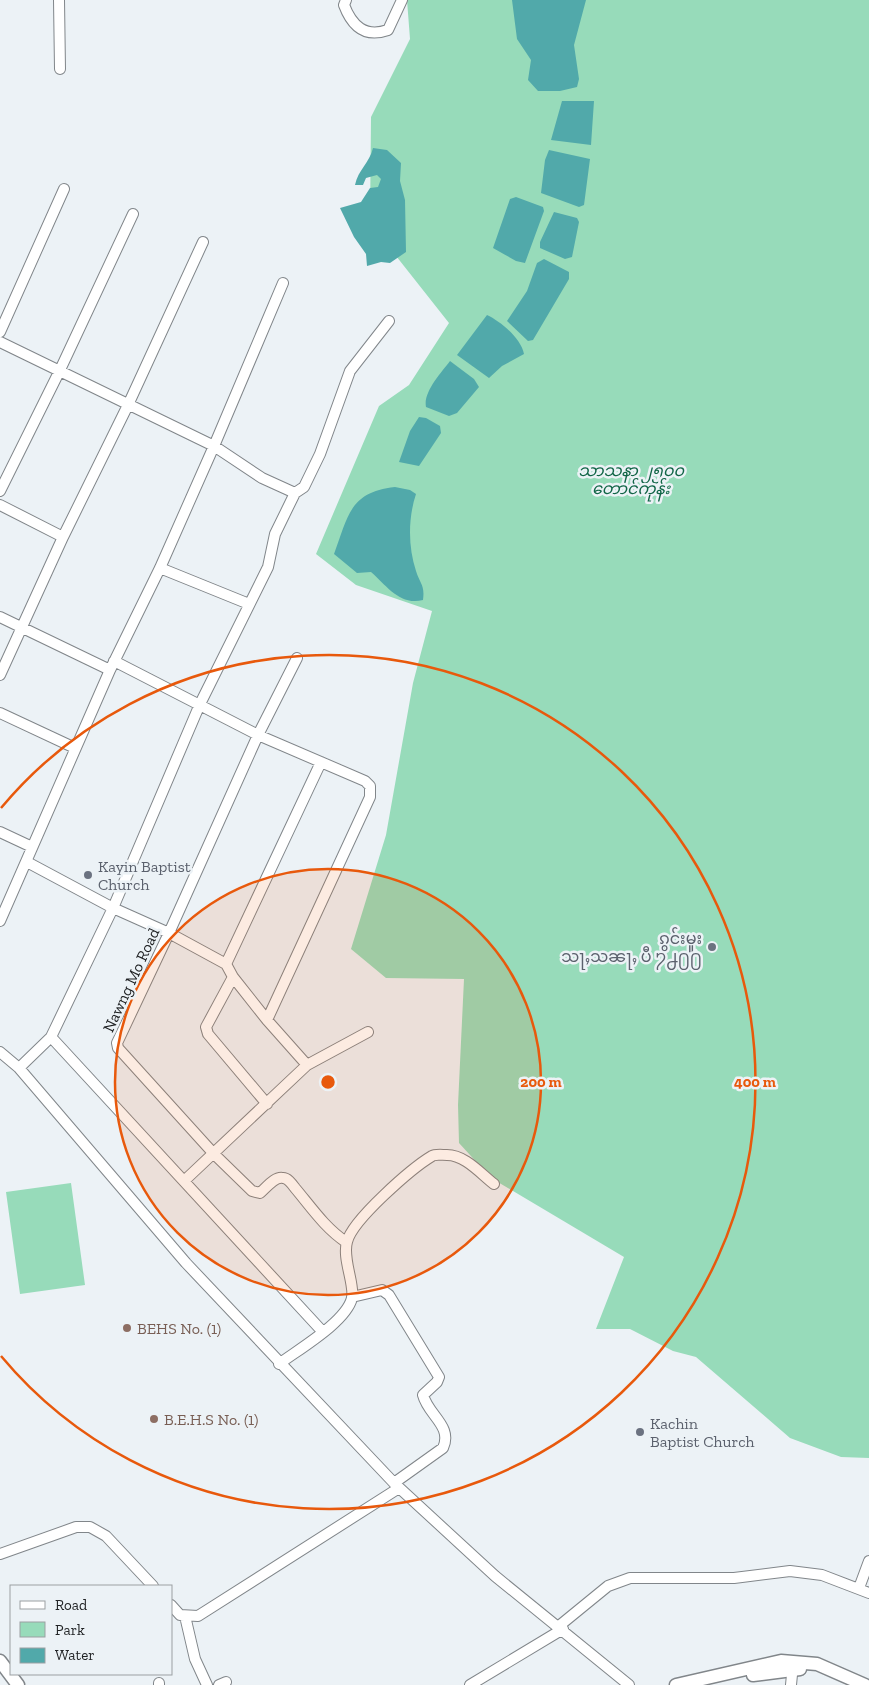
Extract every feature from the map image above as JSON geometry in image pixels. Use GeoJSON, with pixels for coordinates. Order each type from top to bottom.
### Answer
{"type":"FeatureCollection","features":[{"type":"Feature","properties":{"kind":"main road"},"geometry":{"type":"LineString","coordinates":[[0,1660],[10,1674]]}},
{"type":"Feature","properties":{"kind":"main road"},"geometry":{"type":"LineString","coordinates":[[676,1685],[769,1663],[794,1665],[856,1684]]}},
{"type":"Feature","properties":{"kind":"main road"},"geometry":{"type":"LineString","coordinates":[[712,1685],[794,1665]]}},
{"type":"Feature","properties":{"kind":"main road"},"geometry":{"type":"LineString","coordinates":[[0,1674],[8,1685]]}},
{"type":"Feature","properties":{"kind":"street"},"geometry":{"type":"LineString","coordinates":[[59,0],[60,68]]}},
{"type":"Feature","properties":{"kind":"street"},"geometry":{"type":"LineString","coordinates":[[346,0],[344,5],[350,20],[367,32],[379,33],[388,30],[402,0]]}},
{"type":"Feature","properties":{"kind":"street"},"geometry":{"type":"LineString","coordinates":[[0,332],[64,189]]}},
{"type":"Feature","properties":{"kind":"street"},"geometry":{"type":"LineString","coordinates":[[0,491],[60,370],[133,214]]}},
{"type":"Feature","properties":{"kind":"street"},"geometry":{"type":"LineString","coordinates":[[0,675],[62,537],[128,405],[203,242]]}},
{"type":"Feature","properties":{"kind":"street"},"geometry":{"type":"LineString","coordinates":[[0,921],[112,666],[160,568],[283,284]]}},
{"type":"Feature","properties":{"kind":"street"},"geometry":{"type":"LineString","coordinates":[[19,1068],[52,1037],[113,908],[200,704],[268,568],[275,534],[295,494],[304,487],[320,454],[350,371],[389,321]]}},
{"type":"Feature","properties":{"kind":"street"},"geometry":{"type":"LineString","coordinates":[[0,342],[214,446],[262,478],[295,494]]}},
{"type":"Feature","properties":{"kind":"street"},"geometry":{"type":"LineString","coordinates":[[0,505],[62,537]]}},
{"type":"Feature","properties":{"kind":"street"},"geometry":{"type":"LineString","coordinates":[[160,568],[249,604]]}},
{"type":"Feature","properties":{"kind":"street"},"geometry":{"type":"LineString","coordinates":[[0,617],[200,704],[258,735],[364,781],[370,786],[370,797],[267,1020]]}},
{"type":"Feature","properties":{"kind":"street","name":"Nawng Mo Road"},"geometry":{"type":"LineString","coordinates":[[297,658],[258,735],[117,1043],[118,1048],[214,1154],[257,1193],[260,1193],[277,1178],[283,1178],[288,1181],[306,1204],[336,1235],[346,1242]]}},
{"type":"Feature","properties":{"kind":"street"},"geometry":{"type":"LineString","coordinates":[[0,713],[75,748]]}},
{"type":"Feature","properties":{"kind":"street"},"geometry":{"type":"LineString","coordinates":[[226,964],[321,762]]}},
{"type":"Feature","properties":{"kind":"street"},"geometry":{"type":"LineString","coordinates":[[0,832],[32,847]]}},
{"type":"Feature","properties":{"kind":"street"},"geometry":{"type":"LineString","coordinates":[[27,862],[113,908],[169,933],[226,964],[233,977],[267,1020],[307,1065]]}},
{"type":"Feature","properties":{"kind":"street"},"geometry":{"type":"LineString","coordinates":[[233,977],[206,1026],[208,1034],[267,1104]]}},
{"type":"Feature","properties":{"kind":"street"},"geometry":{"type":"LineString","coordinates":[[184,1181],[307,1065],[368,1032]]}},
{"type":"Feature","properties":{"kind":"street"},"geometry":{"type":"LineString","coordinates":[[52,1037],[322,1331]]}},
{"type":"Feature","properties":{"kind":"street"},"geometry":{"type":"LineString","coordinates":[[0,1052],[19,1068],[186,1262],[279,1364],[397,1485],[495,1576],[629,1685]]}},
{"type":"Feature","properties":{"kind":"street"},"geometry":{"type":"LineString","coordinates":[[279,1364],[341,1317],[352,1298],[347,1268],[346,1242],[356,1223],[389,1191],[433,1155],[460,1158],[494,1184]]}},
{"type":"Feature","properties":{"kind":"street"},"geometry":{"type":"LineString","coordinates":[[172,1606],[180,1615],[198,1616],[397,1485],[443,1448],[447,1440],[446,1431],[425,1402],[424,1395],[439,1378],[390,1296],[382,1290],[352,1298]]}},
{"type":"Feature","properties":{"kind":"street"},"geometry":{"type":"LineString","coordinates":[[0,1554],[76,1527],[90,1527],[106,1536],[152,1585]]}},
{"type":"Feature","properties":{"kind":"street"},"geometry":{"type":"LineString","coordinates":[[859,1588],[869,1561]]}},
{"type":"Feature","properties":{"kind":"street"},"geometry":{"type":"LineString","coordinates":[[470,1685],[561,1628],[608,1586],[630,1578],[734,1578],[790,1571],[822,1575],[869,1593]]}},
{"type":"Feature","properties":{"kind":"street"},"geometry":{"type":"LineString","coordinates":[[185,1616],[195,1659],[207,1685]]}},
{"type":"Feature","properties":{"kind":"street"},"geometry":{"type":"LineString","coordinates":[[791,1685],[794,1665]]}},
{"type":"Feature","properties":{"kind":"green space","name":"သာသနာ ၂၅၀၀ တောင်ကုန်း"},"geometry":{"type":"Polygon","coordinates":[[[407,0],[869,0],[869,1458],[841,1457],[790,1438],[696,1357],[673,1351],[630,1329],[596,1329],[624,1257],[491,1178],[459,1143],[458,1105],[464,979],[386,978],[351,949],[386,835],[413,683],[432,611],[356,585],[316,554],[379,406],[409,385],[449,323],[370,223],[371,117],[410,39],[407,0]]]}},
{"type":"Feature","properties":{"kind":"green space"},"geometry":{"type":"Polygon","coordinates":[[[71,1183],[85,1285],[20,1294],[6,1192],[71,1183]]]}},
{"type":"Feature","properties":{"kind":"water"},"geometry":{"type":"Polygon","coordinates":[[[512,0],[586,0],[574,45],[579,79],[577,87],[560,91],[538,91],[528,80],[531,60],[517,39],[512,0]]]}},
{"type":"Feature","properties":{"kind":"water"},"geometry":{"type":"Polygon","coordinates":[[[562,101],[594,101],[591,145],[551,140],[562,101]]]}},
{"type":"Feature","properties":{"kind":"water"},"geometry":{"type":"Polygon","coordinates":[[[373,148],[387,150],[401,163],[400,181],[405,200],[406,252],[390,263],[381,262],[367,266],[366,254],[354,237],[340,208],[361,202],[370,188],[378,187],[381,179],[377,175],[366,178],[363,185],[355,185],[373,148]]]}},
{"type":"Feature","properties":{"kind":"water"},"geometry":{"type":"Polygon","coordinates":[[[549,150],[590,159],[584,205],[579,207],[541,193],[545,160],[549,150]]]}},
{"type":"Feature","properties":{"kind":"water"},"geometry":{"type":"Polygon","coordinates":[[[516,197],[543,207],[544,211],[525,263],[516,261],[493,248],[510,199],[516,197]]]}},
{"type":"Feature","properties":{"kind":"water"},"geometry":{"type":"Polygon","coordinates":[[[554,212],[577,218],[579,222],[572,257],[565,259],[540,248],[540,242],[554,212]]]}},
{"type":"Feature","properties":{"kind":"water"},"geometry":{"type":"Polygon","coordinates":[[[544,259],[569,272],[569,279],[533,340],[528,341],[507,321],[527,291],[537,263],[544,259]]]}},
{"type":"Feature","properties":{"kind":"water"},"geometry":{"type":"Polygon","coordinates":[[[487,315],[498,321],[514,336],[524,354],[502,366],[489,378],[457,355],[487,315]]]}},
{"type":"Feature","properties":{"kind":"water"},"geometry":{"type":"Polygon","coordinates":[[[450,361],[474,379],[479,387],[457,413],[449,416],[426,407],[426,401],[430,389],[450,361]]]}},
{"type":"Feature","properties":{"kind":"water"},"geometry":{"type":"Polygon","coordinates":[[[419,417],[426,418],[440,426],[441,433],[419,466],[399,462],[410,431],[419,417]]]}},
{"type":"Feature","properties":{"kind":"water"},"geometry":{"type":"Polygon","coordinates":[[[395,487],[410,490],[416,494],[410,523],[410,542],[413,562],[423,588],[423,600],[407,600],[394,594],[371,572],[357,573],[334,554],[352,508],[368,494],[395,487]]]}},
{"type":"Feature","properties":{"kind":"place","name":"Kayin Baptist Church"},"geometry":{"type":"Point","coordinates":[88,875]}},
{"type":"Feature","properties":{"kind":"place","name":"ၵွင်းမူး သႃႇသၼႃႇ ပီ ႒႕႐႐"},"geometry":{"type":"Point","coordinates":[712,947]}},
{"type":"Feature","properties":{"kind":"place","name":"BEHS No. (1)"},"geometry":{"type":"Point","coordinates":[127,1328]}},
{"type":"Feature","properties":{"kind":"place","name":"B.E.H.S No. (1)"},"geometry":{"type":"Point","coordinates":[154,1419]}},
{"type":"Feature","properties":{"kind":"place","name":"Kachin Baptist Church"},"geometry":{"type":"Point","coordinates":[640,1432]}}]}
